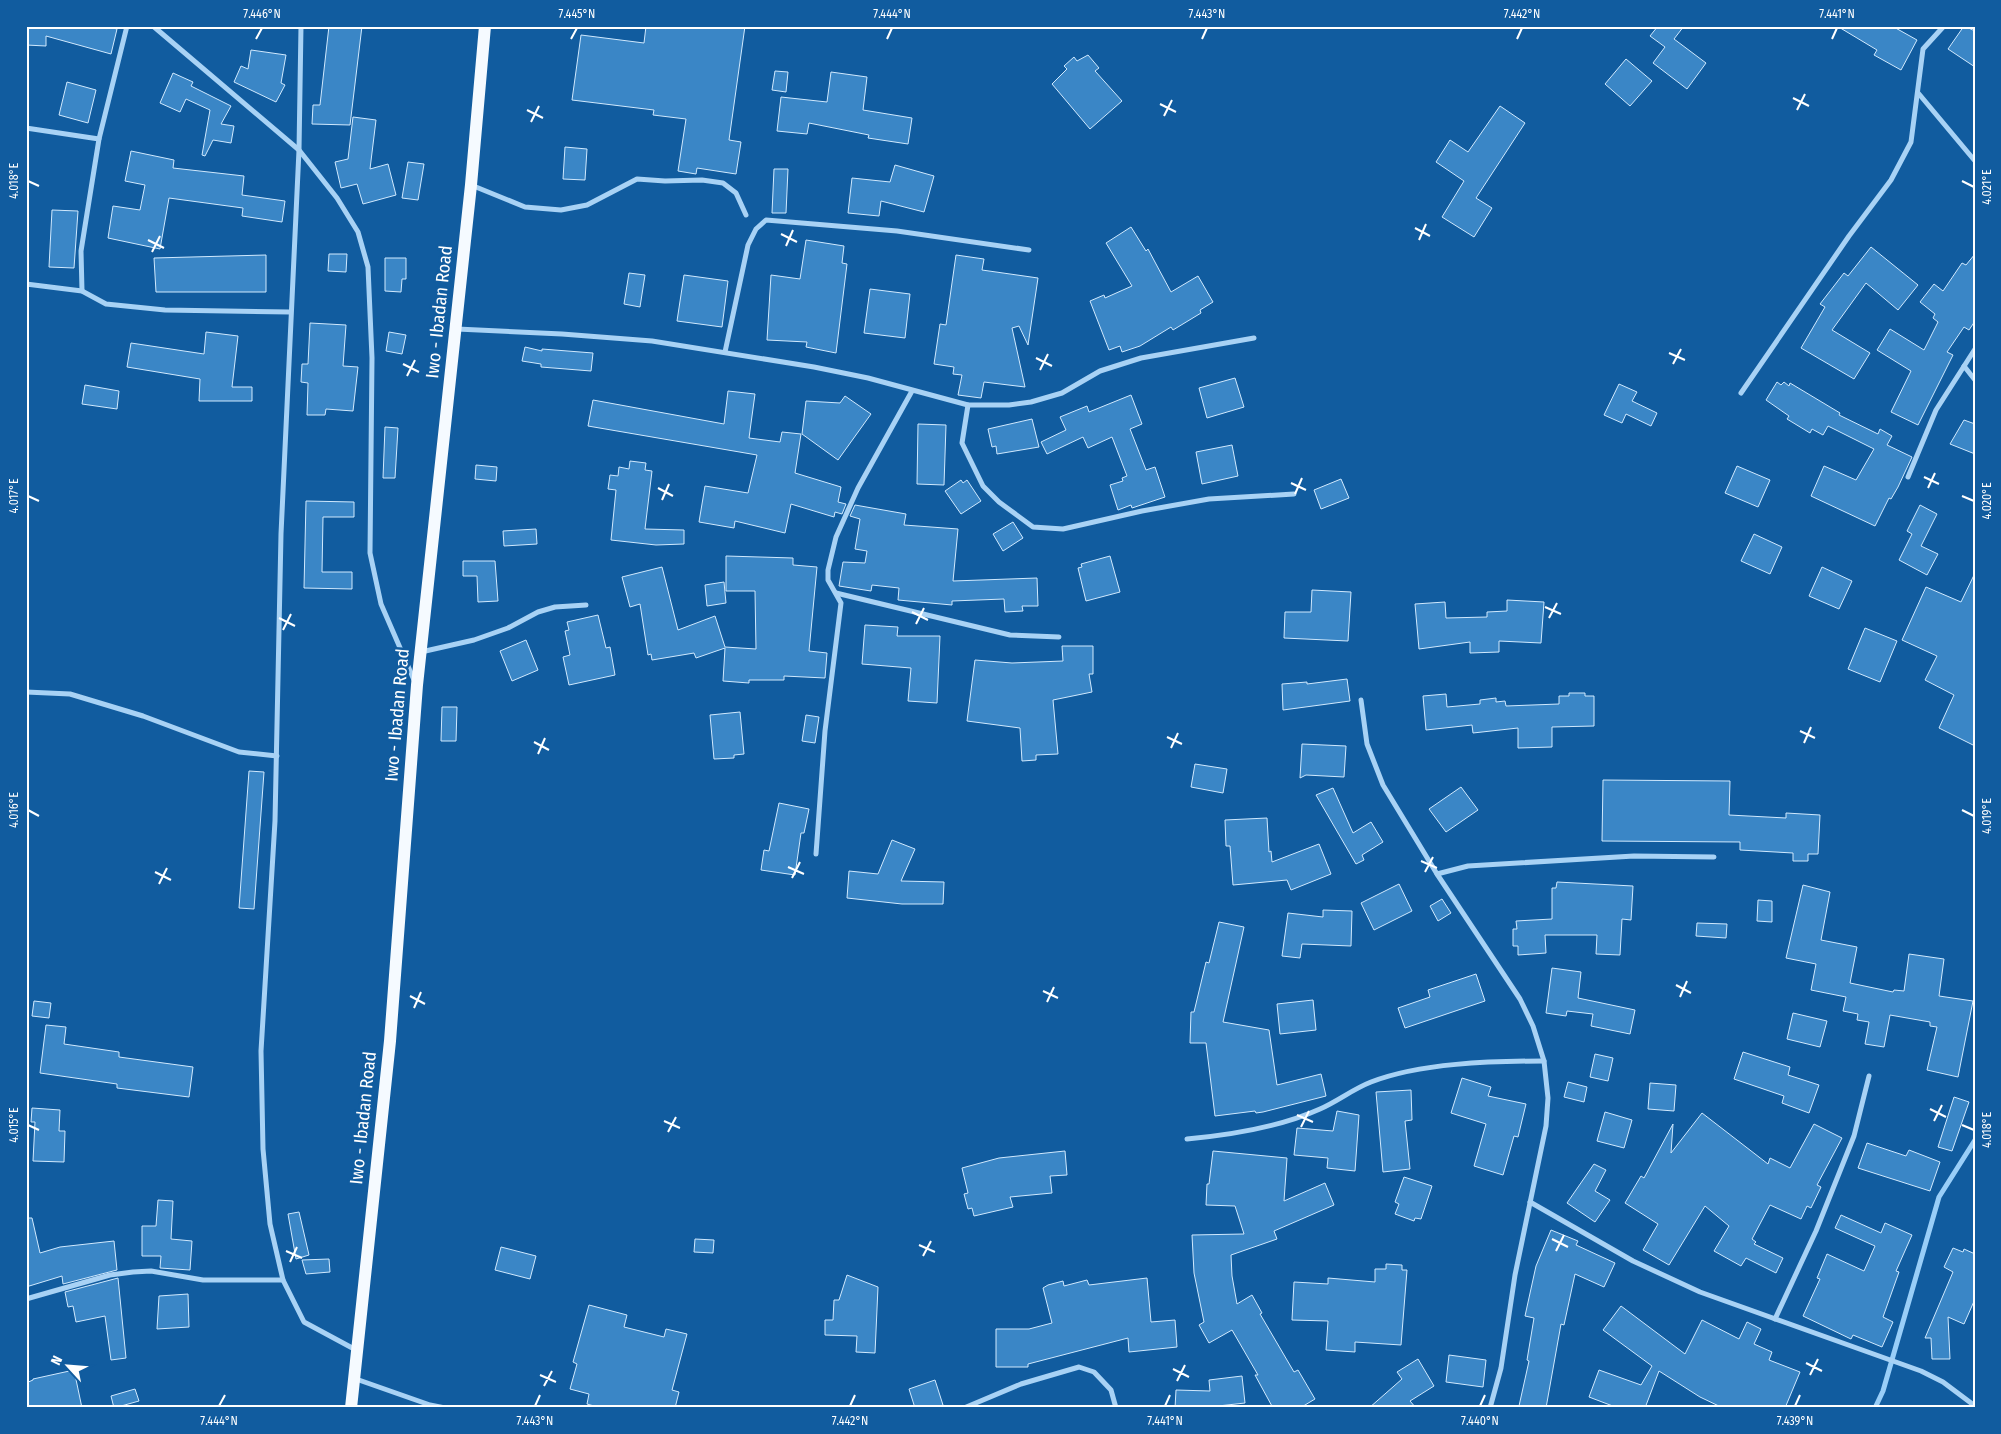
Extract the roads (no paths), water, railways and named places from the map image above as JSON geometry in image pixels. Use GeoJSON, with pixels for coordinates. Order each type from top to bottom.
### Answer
{"type":"FeatureCollection","features":[{"type":"Feature","properties":{"kind":"main road","name":"Iwo - Ibadan Road"},"geometry":{"type":"LineString","coordinates":[[351,1408],[390,1041],[420,652],[471,185],[486,26]]}},
{"type":"Feature","properties":{"kind":"street"},"geometry":{"type":"LineString","coordinates":[[82,291],[81,251],[90,208],[99,139],[127,26]]}},
{"type":"Feature","properties":{"kind":"street"},"geometry":{"type":"LineString","coordinates":[[153,26],[299,150],[337,198],[358,232],[368,267],[372,358],[370,553],[381,604],[417,685]]}},
{"type":"Feature","properties":{"kind":"street"},"geometry":{"type":"LineString","coordinates":[[302,26],[299,150],[281,534],[275,822],[261,1050],[263,1149],[270,1224],[283,1280],[304,1322],[356,1350]]}},
{"type":"Feature","properties":{"kind":"street"},"geometry":{"type":"LineString","coordinates":[[1741,392],[1849,236],[1892,180],[1911,142],[1923,50],[1944,26]]}},
{"type":"Feature","properties":{"kind":"street"},"geometry":{"type":"LineString","coordinates":[[1918,94],[1975,161]]}},
{"type":"Feature","properties":{"kind":"street"},"geometry":{"type":"LineString","coordinates":[[26,128],[99,139]]}},
{"type":"Feature","properties":{"kind":"street"},"geometry":{"type":"LineString","coordinates":[[471,185],[524,207],[560,210],[587,205],[637,179],[665,181],[702,180],[723,183],[736,193],[746,215]]}},
{"type":"Feature","properties":{"kind":"street"},"geometry":{"type":"LineString","coordinates":[[725,352],[748,245],[756,230],[766,220],[897,231],[1029,250]]}},
{"type":"Feature","properties":{"kind":"street"},"geometry":{"type":"LineString","coordinates":[[26,284],[82,291],[106,304],[165,310],[290,312]]}},
{"type":"Feature","properties":{"kind":"street"},"geometry":{"type":"LineString","coordinates":[[454,329],[594,336],[725,352],[868,378],[968,405],[1009,405],[1031,402],[1062,393],[1100,371],[1141,358],[1254,338]]}},
{"type":"Feature","properties":{"kind":"street"},"geometry":{"type":"LineString","coordinates":[[1908,477],[1936,410],[1975,349]]}},
{"type":"Feature","properties":{"kind":"street"},"geometry":{"type":"LineString","coordinates":[[1964,366],[1975,380]]}},
{"type":"Feature","properties":{"kind":"street"},"geometry":{"type":"LineString","coordinates":[[816,854],[825,731],[841,603],[828,580],[836,537],[858,488],[912,391]]}},
{"type":"Feature","properties":{"kind":"street"},"geometry":{"type":"LineString","coordinates":[[968,405],[962,444],[983,486],[999,502],[1033,527],[1063,529],[1142,511],[1209,499],[1294,494]]}},
{"type":"Feature","properties":{"kind":"street"},"geometry":{"type":"LineString","coordinates":[[836,593],[1010,635],[1059,637]]}},
{"type":"Feature","properties":{"kind":"street"},"geometry":{"type":"LineString","coordinates":[[420,652],[474,640],[508,628],[538,612],[555,607],[586,605]]}},
{"type":"Feature","properties":{"kind":"street"},"geometry":{"type":"LineString","coordinates":[[26,692],[70,694],[143,716],[240,752],[277,756]]}},
{"type":"Feature","properties":{"kind":"street"},"geometry":{"type":"LineString","coordinates":[[1361,700],[1367,744],[1383,785],[1437,874],[1520,999],[1534,1026],[1544,1061],[1548,1098],[1546,1126],[1530,1202],[1501,1368],[1490,1408]]}},
{"type":"Feature","properties":{"kind":"street"},"geometry":{"type":"LineString","coordinates":[[1437,874],[1478,866],[1634,856],[1714,857]]}},
{"type":"Feature","properties":{"kind":"street"},"geometry":{"type":"LineString","coordinates":[[1187,1139],[1235,1133],[1301,1116],[1321,1109],[1371,1082],[1415,1070],[1513,1061],[1544,1061]]}},
{"type":"Feature","properties":{"kind":"street"},"geometry":{"type":"LineString","coordinates":[[1775,1319],[1816,1231],[1850,1144],[1869,1076]]}},
{"type":"Feature","properties":{"kind":"street"},"geometry":{"type":"LineString","coordinates":[[1530,1202],[1633,1261],[1700,1292],[1921,1370],[1943,1382],[1975,1406]]}},
{"type":"Feature","properties":{"kind":"street"},"geometry":{"type":"LineString","coordinates":[[26,1299],[110,1274],[133,1272],[151,1271],[203,1280],[283,1280]]}},
{"type":"Feature","properties":{"kind":"street"},"geometry":{"type":"LineString","coordinates":[[964,1408],[1005,1390],[1079,1367],[1094,1372],[1111,1390],[1116,1408]]}},
{"type":"Feature","properties":{"kind":"street"},"geometry":{"type":"LineString","coordinates":[[355,1378],[430,1405],[445,1408]]}},
{"type":"Feature","properties":{"kind":"waterway"},"geometry":{"type":"LineString","coordinates":[[1875,1408],[1883,1391],[1939,1197],[1975,1140]]}}]}
